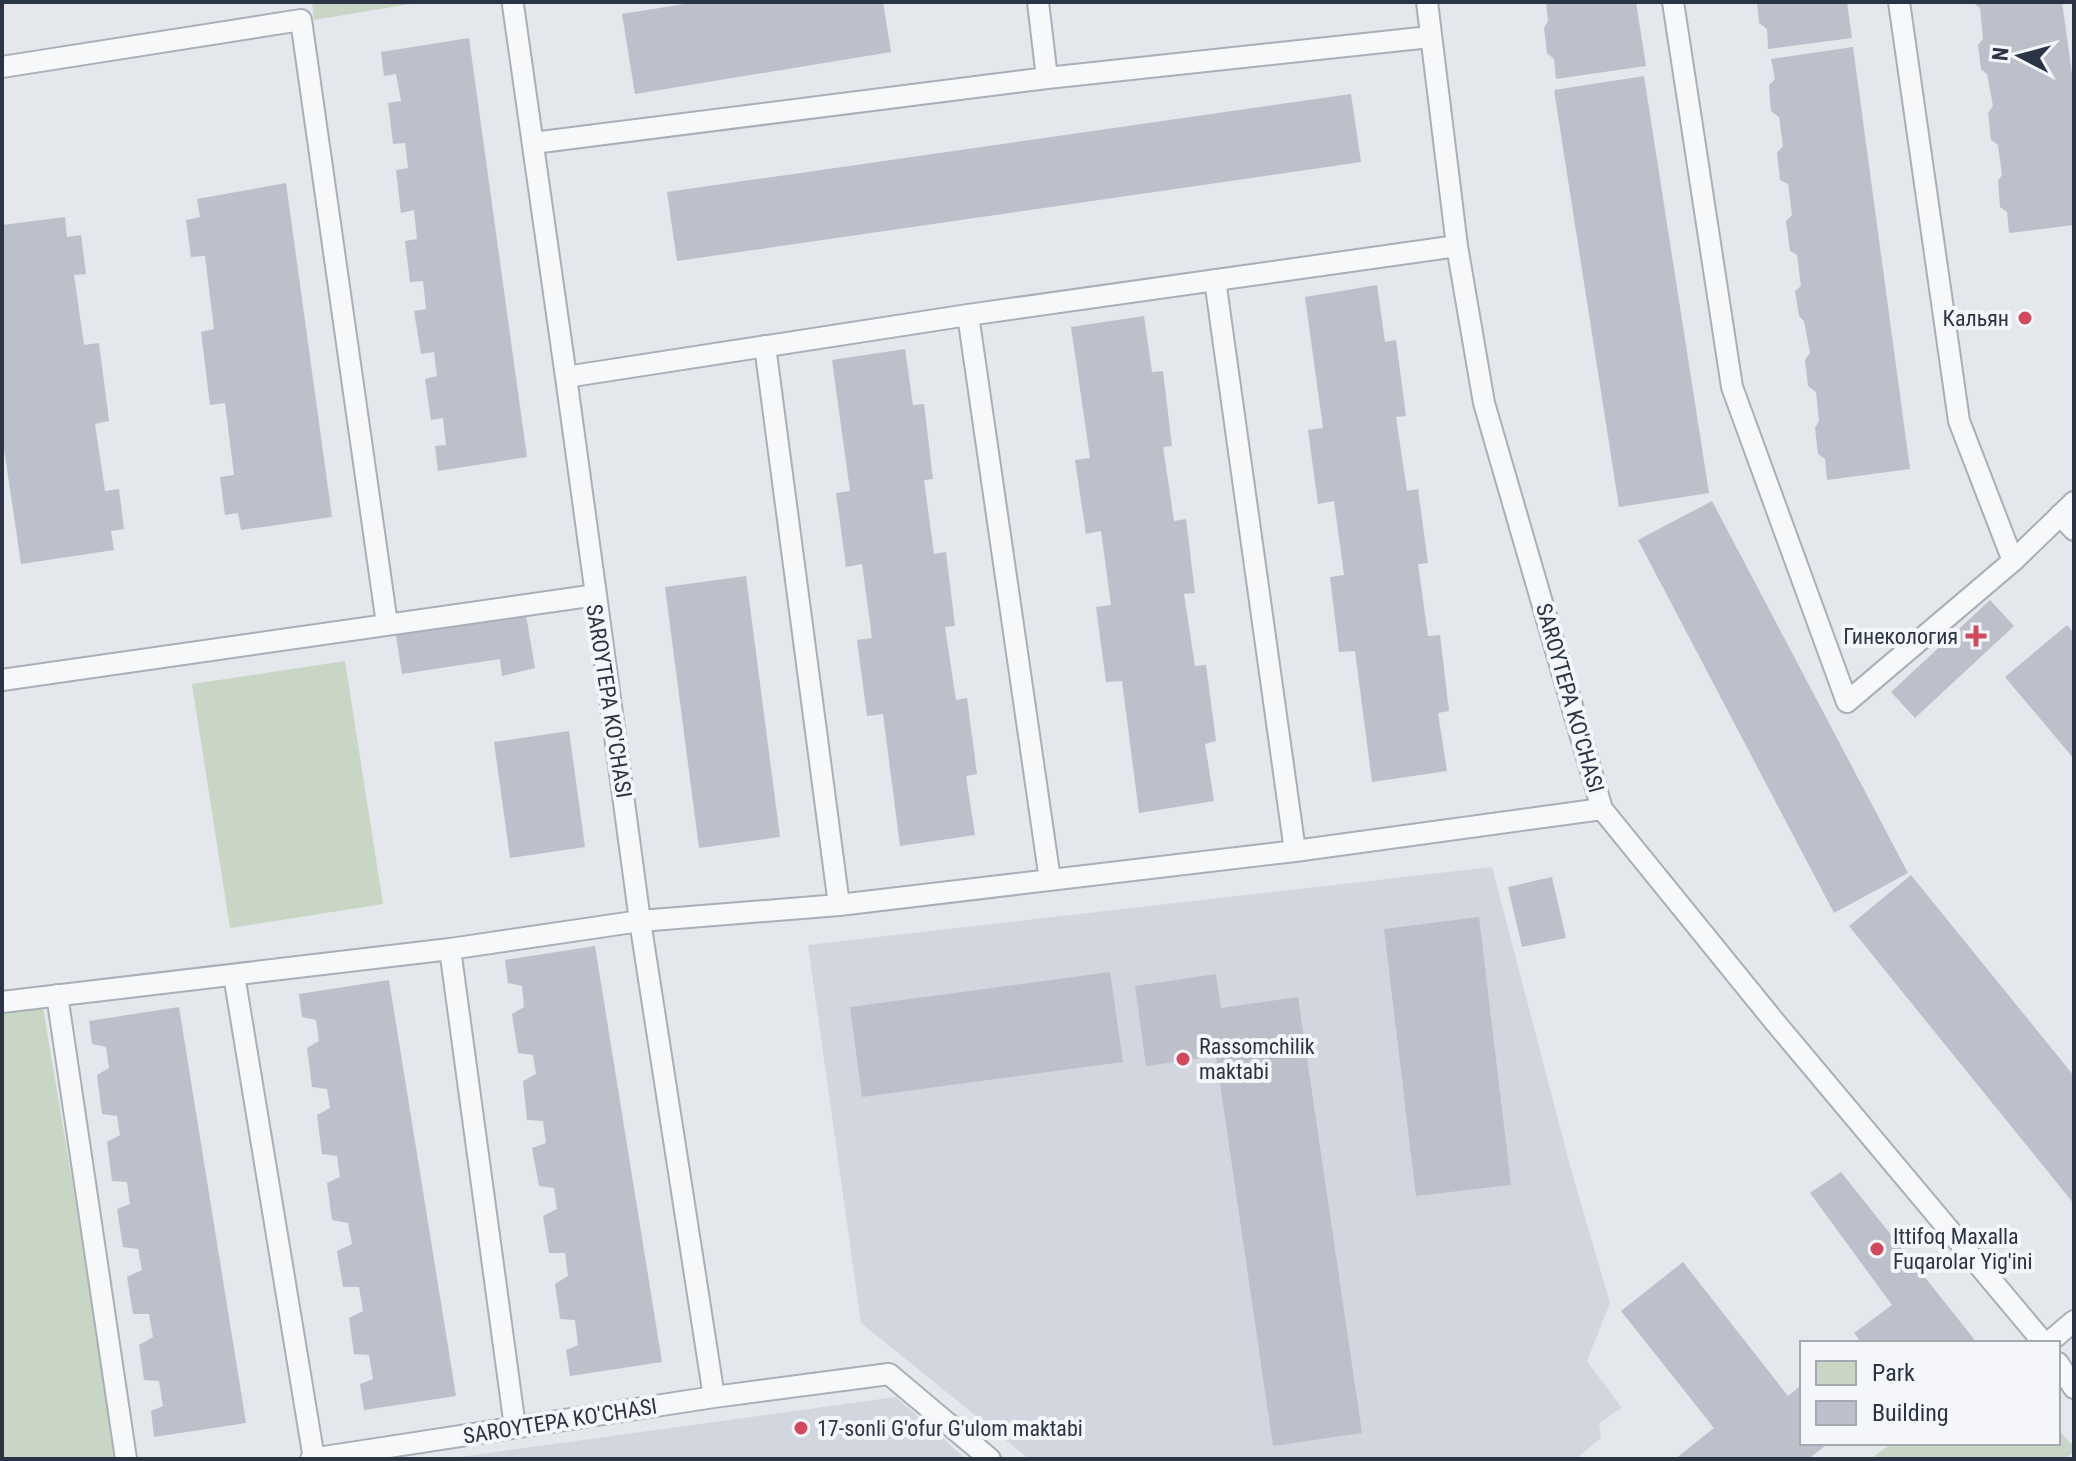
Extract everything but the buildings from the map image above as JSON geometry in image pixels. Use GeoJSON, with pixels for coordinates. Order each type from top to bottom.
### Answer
{"type":"FeatureCollection","features":[{"type":"Feature","properties":{"kind":"lane"},"geometry":{"type":"LineString","coordinates":[[1038,2],[1047,78]]}},
{"type":"Feature","properties":{"kind":"lane","name":"SAROYTEPA KO'CHASI"},"geometry":{"type":"LineString","coordinates":[[1427,2],[1457,246],[1484,403],[1602,809],[1774,1021],[2044,1341]]}},
{"type":"Feature","properties":{"kind":"lane"},"geometry":{"type":"LineString","coordinates":[[1673,2],[1732,387],[1847,702],[2069,516]]}},
{"type":"Feature","properties":{"kind":"lane"},"geometry":{"type":"LineString","coordinates":[[1899,2],[1959,421],[2013,561]]}},
{"type":"Feature","properties":{"kind":"lane"},"geometry":{"type":"LineString","coordinates":[[513,5],[596,595]]}},
{"type":"Feature","properties":{"kind":"lane"},"geometry":{"type":"LineString","coordinates":[[2,67],[301,20],[387,624]]}},
{"type":"Feature","properties":{"kind":"lane"},"geometry":{"type":"LineString","coordinates":[[533,143],[1047,78],[1430,37]]}},
{"type":"Feature","properties":{"kind":"lane"},"geometry":{"type":"LineString","coordinates":[[566,377],[968,315],[1457,246]]}},
{"type":"Feature","properties":{"kind":"lane"},"geometry":{"type":"LineString","coordinates":[[1215,280],[1295,851]]}},
{"type":"Feature","properties":{"kind":"lane"},"geometry":{"type":"LineString","coordinates":[[968,315],[1050,880]]}},
{"type":"Feature","properties":{"kind":"lane"},"geometry":{"type":"LineString","coordinates":[[765,346],[839,905]]}},
{"type":"Feature","properties":{"kind":"lane","name":"SAROYTEPA KO'CHASI"},"geometry":{"type":"LineString","coordinates":[[2,680],[596,595],[640,921],[714,1397]]}},
{"type":"Feature","properties":{"kind":"lane"},"geometry":{"type":"LineString","coordinates":[[2,1002],[450,949],[640,921],[839,905],[1295,851],[1602,809]]}},
{"type":"Feature","properties":{"kind":"lane"},"geometry":{"type":"LineString","coordinates":[[450,949],[515,1427]]}},
{"type":"Feature","properties":{"kind":"lane"},"geometry":{"type":"LineString","coordinates":[[234,975],[312,1459]]}},
{"type":"Feature","properties":{"kind":"lane"},"geometry":{"type":"LineString","coordinates":[[57,995],[126,1459]]}},
{"type":"Feature","properties":{"kind":"lane"},"geometry":{"type":"LineString","coordinates":[[2049,1341],[2074,1321]]}},
{"type":"Feature","properties":{"kind":"lane"},"geometry":{"type":"LineString","coordinates":[[2060,1366],[2074,1388]]}},
{"type":"Feature","properties":{"kind":"lane","name":"SAROYTEPA KO'CHASI"},"geometry":{"type":"LineString","coordinates":[[312,1459],[714,1397],[889,1374],[990,1459]]}},
{"type":"Feature","properties":{"kind":"shaded area","name":"Rassomchilik maktabi"},"geometry":{"type":"Polygon","coordinates":[[[1492,867],[1572,1173],[1610,1303],[1587,1361],[1622,1408],[1599,1423],[1601,1438],[1575,1459],[1029,1459],[861,1323],[808,945],[1492,867]]]}},
{"type":"Feature","properties":{"kind":"shaded area","name":"17-sonli G'ofur G'ulom maktabi"},"geometry":{"type":"Polygon","coordinates":[[[896,1397],[966,1459],[445,1459],[896,1397]]]}},
{"type":"Feature","properties":{"kind":"green space"},"geometry":{"type":"Polygon","coordinates":[[[312,2],[422,2],[314,20],[312,2]]]}},
{"type":"Feature","properties":{"kind":"green space"},"geometry":{"type":"Polygon","coordinates":[[[345,661],[383,904],[230,928],[192,684],[345,661]]]}},
{"type":"Feature","properties":{"kind":"green space"},"geometry":{"type":"Polygon","coordinates":[[[42,1002],[119,1459],[2,1459],[2,1009],[42,1002]]]}},
{"type":"Feature","properties":{"kind":"green space"},"geometry":{"type":"Polygon","coordinates":[[[2060,1431],[2074,1447],[2074,1452],[2064,1459],[1870,1459],[1889,1445],[2060,1445],[2060,1431]]]}},
{"type":"Feature","properties":{"kind":"place","name":"Кальян"},"geometry":{"type":"Point","coordinates":[2025,318]}},
{"type":"Feature","properties":{"kind":"place","name":"Гинекология"},"geometry":{"type":"Point","coordinates":[1976,636]}},
{"type":"Feature","properties":{"kind":"place","name":"Rassomchilik maktabi"},"geometry":{"type":"Point","coordinates":[1183,1059]}},
{"type":"Feature","properties":{"kind":"place","name":"Ittifoq Maxalla Fuqarolar Yig'ini"},"geometry":{"type":"Point","coordinates":[1877,1249]}},
{"type":"Feature","properties":{"kind":"place","name":"17-sonli G'ofur G'ulom maktabi"},"geometry":{"type":"Point","coordinates":[801,1428]}}]}
